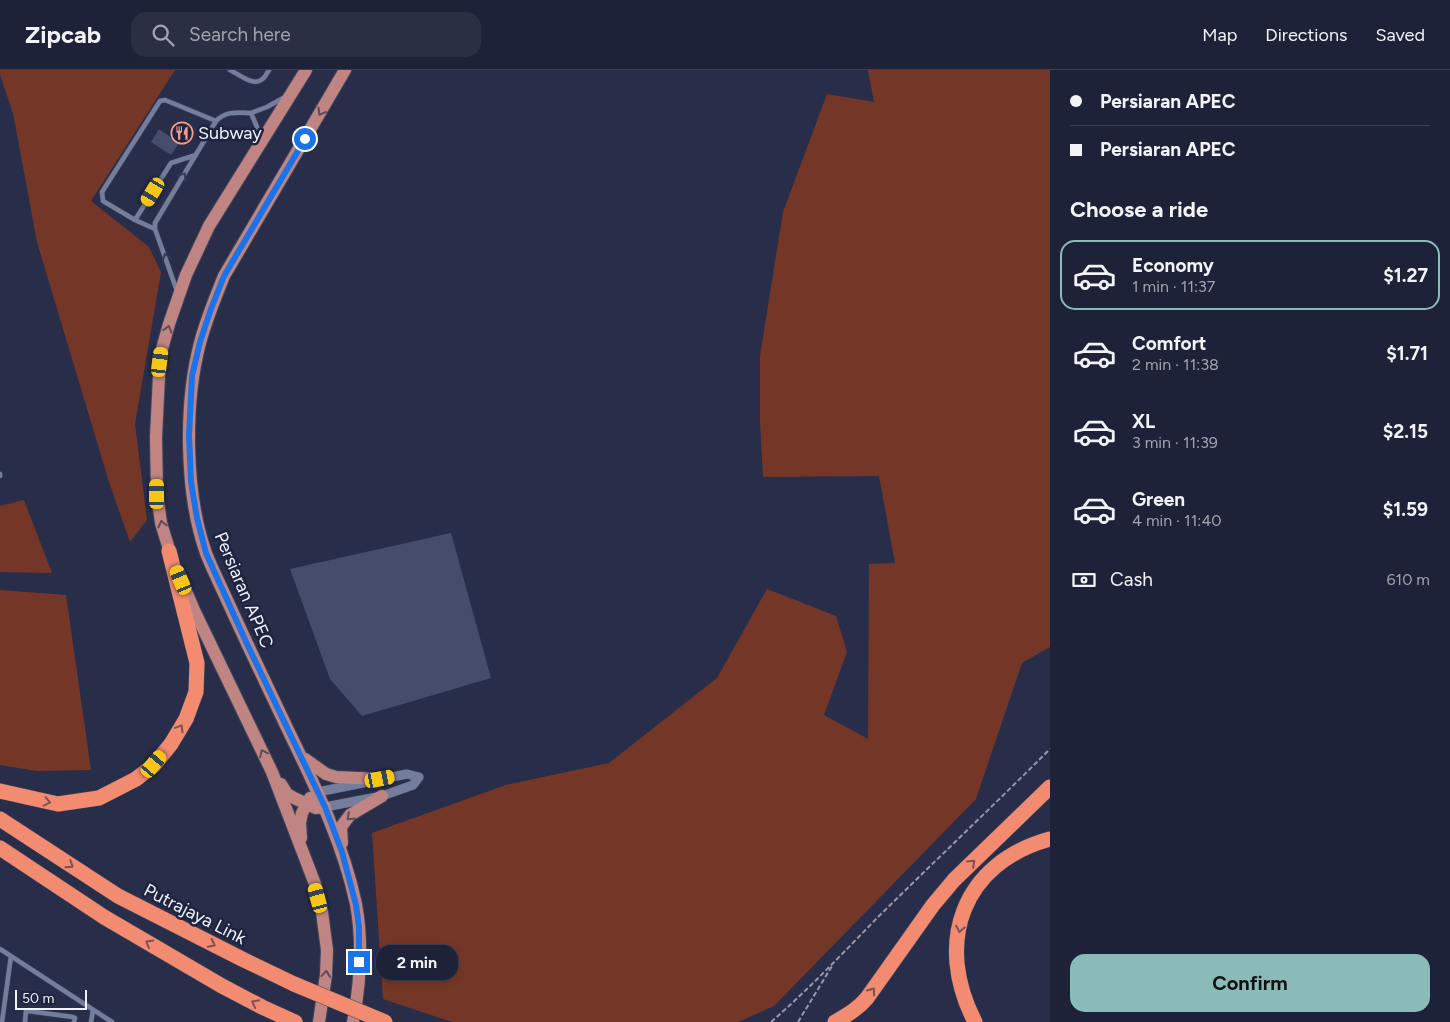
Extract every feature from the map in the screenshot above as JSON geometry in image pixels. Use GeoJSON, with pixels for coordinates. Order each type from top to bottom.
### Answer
{"type":"FeatureCollection","features":[{"type":"Feature","properties":{"kind":"highway"},"geometry":{"type":"LineString","coordinates":[[0,791],[58,804],[99,798],[136,779],[154,764],[171,744],[186,719],[196,692],[197,663],[169,551]]}},
{"type":"Feature","properties":{"kind":"highway"},"geometry":{"type":"LineString","coordinates":[[836,1022],[850,1014],[867,998],[933,905],[954,880],[1050,787]]}},
{"type":"Feature","properties":{"kind":"highway","name":"Putrajaya Link"},"geometry":{"type":"LineString","coordinates":[[0,819],[118,896],[294,984],[385,1022]]}},
{"type":"Feature","properties":{"kind":"highway"},"geometry":{"type":"LineString","coordinates":[[974,1022],[961,990],[956,960],[965,906],[976,887],[1000,862],[1018,851],[1050,839]]}},
{"type":"Feature","properties":{"kind":"highway"},"geometry":{"type":"LineString","coordinates":[[0,848],[104,917],[222,986],[292,1021]]}},
{"type":"Feature","properties":{"kind":"main road"},"geometry":{"type":"LineString","coordinates":[[306,70],[208,226],[186,275],[162,349],[157,408],[157,494],[169,551],[194,610],[272,772],[315,884],[326,933],[327,950],[326,975],[318,1022]]}},
{"type":"Feature","properties":{"kind":"main road","name":"Persiaran APEC"},"geometry":{"type":"LineString","coordinates":[[345,70],[224,276],[200,342],[192,376],[189,435],[191,482],[197,518],[206,553],[325,807],[342,852],[356,905],[359,927],[357,999],[353,1022]]}},
{"type":"Feature","properties":{"kind":"main road"},"geometry":{"type":"LineString","coordinates":[[301,755],[321,771],[336,777],[380,779]]}},
{"type":"Feature","properties":{"kind":"main road"},"geometry":{"type":"LineString","coordinates":[[272,772],[288,794],[316,808],[325,807]]}},
{"type":"Feature","properties":{"kind":"main road"},"geometry":{"type":"LineString","coordinates":[[302,848],[300,823],[302,813],[310,797],[318,792]]}},
{"type":"Feature","properties":{"kind":"main road"},"geometry":{"type":"LineString","coordinates":[[342,852],[341,827],[350,815],[382,796]]}},
{"type":"Feature","properties":{"kind":"street"},"geometry":{"type":"LineString","coordinates":[[318,792],[407,774],[418,777],[413,785],[382,796],[325,807]]}},
{"type":"Feature","properties":{"kind":"lane"},"geometry":{"type":"LineString","coordinates":[[230,70],[248,80],[256,82],[262,80],[269,70]]}},
{"type":"Feature","properties":{"kind":"lane"},"geometry":{"type":"LineString","coordinates":[[179,296],[155,229],[157,217],[216,121],[222,115],[229,113],[251,113],[267,107],[291,93]]}},
{"type":"Feature","properties":{"kind":"lane"},"geometry":{"type":"LineString","coordinates":[[155,229],[135,220],[103,201],[102,192],[160,101],[165,100],[216,121]]}},
{"type":"Feature","properties":{"kind":"lane"},"geometry":{"type":"LineString","coordinates":[[251,113],[257,127],[258,146]]}},
{"type":"Feature","properties":{"kind":"lane"},"geometry":{"type":"LineString","coordinates":[[135,220],[171,163],[196,155]]}},
{"type":"Feature","properties":{"kind":"lane"},"geometry":{"type":"LineString","coordinates":[[0,949],[112,1022]]}},
{"type":"Feature","properties":{"kind":"lane"},"geometry":{"type":"LineString","coordinates":[[2,1022],[11,956]]}},
{"type":"Feature","properties":{"kind":"lane"},"geometry":{"type":"LineString","coordinates":[[91,1022],[93,1010]]}},
{"type":"Feature","properties":{"kind":"lane"},"geometry":{"type":"LineString","coordinates":[[25,1022],[26,1012],[28,1011],[73,1017],[75,1018],[74,1022]]}},
{"type":"Feature","properties":{"kind":"path"},"geometry":{"type":"LineString","coordinates":[[771,1022],[834,963],[1050,749]]}},
{"type":"Feature","properties":{"kind":"path"},"geometry":{"type":"LineString","coordinates":[[798,1022],[834,963]]}},
{"type":"Feature","properties":{"kind":"shaded area"},"geometry":{"type":"Polygon","coordinates":[[[0,70],[175,70],[91,201],[149,247],[161,272],[135,424],[147,520],[130,542],[109,482],[37,242],[13,113],[0,70]]]}},
{"type":"Feature","properties":{"kind":"shaded area"},"geometry":{"type":"Polygon","coordinates":[[[868,70],[1050,70],[1050,647],[1022,663],[976,799],[774,1006],[738,1022],[452,1022],[383,999],[372,833],[506,785],[609,763],[717,678],[767,589],[836,616],[847,652],[824,715],[868,739],[869,564],[895,563],[879,476],[763,477],[760,422],[760,356],[783,212],[827,94],[874,102],[868,70]]]}},
{"type":"Feature","properties":{"kind":"shaded area"},"geometry":{"type":"Polygon","coordinates":[[[24,500],[52,573],[0,572],[0,506],[24,500]]]}},
{"type":"Feature","properties":{"kind":"shaded area"},"geometry":{"type":"Polygon","coordinates":[[[0,590],[66,595],[91,770],[37,771],[0,765],[0,590]]]}},
{"type":"Feature","properties":{"kind":"building"},"geometry":{"type":"Polygon","coordinates":[[[159,129],[179,143],[171,155],[151,142],[159,129]]]}},
{"type":"Feature","properties":{"kind":"building"},"geometry":{"type":"Polygon","coordinates":[[[451,533],[491,678],[362,716],[330,679],[290,569],[451,533]]]}},
{"type":"Feature","properties":{"kind":"place","name":"Subway"},"geometry":{"type":"Point","coordinates":[182,133]}},
{"type":"Feature","properties":{"kind":"route"},"geometry":{"type":"LineString","coordinates":[[305,139],[224,276],[200,342],[192,376],[189,435],[191,482],[197,518],[206,553],[325,807],[342,852],[356,905],[359,927],[359,962]]}}]}
